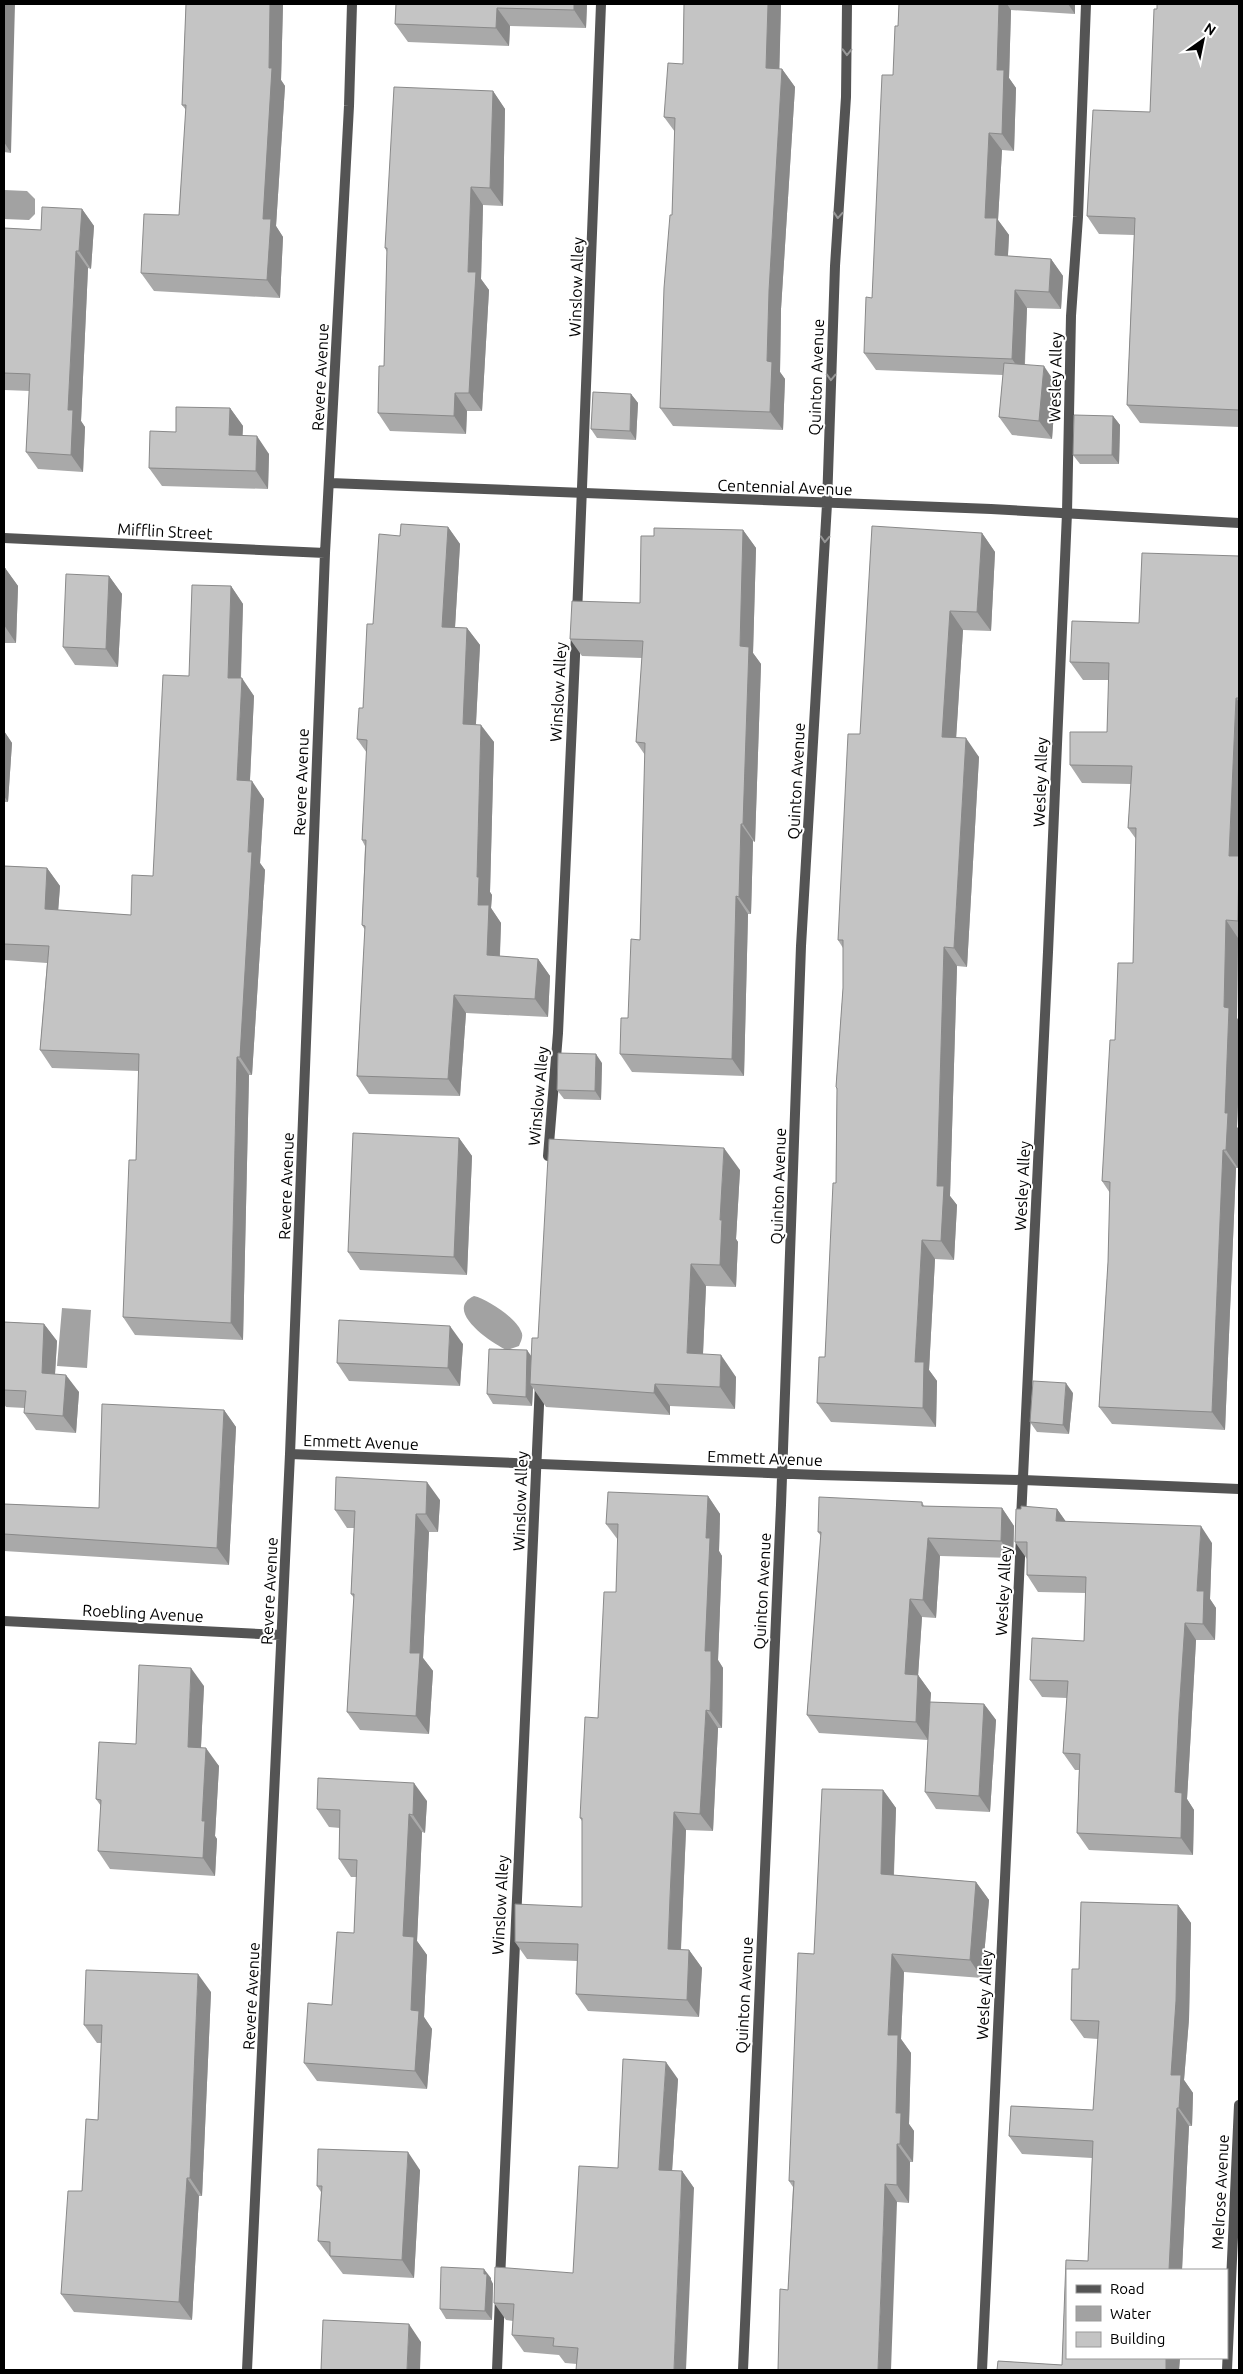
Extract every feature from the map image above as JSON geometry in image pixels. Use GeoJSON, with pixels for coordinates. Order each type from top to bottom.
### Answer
{"type":"FeatureCollection","features":[{"type":"Feature","properties":{"kind":"street","name":"Revere Avenue"},"geometry":{"type":"LineString","coordinates":[[247,2370],[290,1454],[325,553],[349,106],[352,4]]}},
{"type":"Feature","properties":{"kind":"street","name":"Winslow Alley"},"geometry":{"type":"LineString","coordinates":[[548,1164],[558,1033],[582,495],[601,4]]}},
{"type":"Feature","properties":{"kind":"street","name":"Quinton Avenue"},"geometry":{"type":"LineString","coordinates":[[743,2370],[782,1474],[801,946],[827,504],[835,266],[846,97],[848,4]]}},
{"type":"Feature","properties":{"kind":"street","name":"Wesley Alley"},"geometry":{"type":"LineString","coordinates":[[982,2370],[1067,513],[1071,316],[1078,217],[1086,4]]}},
{"type":"Feature","properties":{"kind":"street","name":"Centennial Avenue"},"geometry":{"type":"LineString","coordinates":[[330,483],[582,495],[1067,513],[1239,523]]}},
{"type":"Feature","properties":{"kind":"street","name":"Mifflin Street"},"geometry":{"type":"LineString","coordinates":[[4,538],[325,553]]}},
{"type":"Feature","properties":{"kind":"street","name":"Winslow Alley"},"geometry":{"type":"LineString","coordinates":[[497,2370],[508,2049],[538,1465],[540,1370]]}},
{"type":"Feature","properties":{"kind":"street","name":"Emmett Avenue"},"geometry":{"type":"LineString","coordinates":[[290,1454],[782,1474],[1023,1480],[1239,1489]]}},
{"type":"Feature","properties":{"kind":"street","name":"Roebling Avenue"},"geometry":{"type":"LineString","coordinates":[[4,1621],[281,1636]]}},
{"type":"Feature","properties":{"kind":"street","name":"Melrose Avenue"},"geometry":{"type":"LineString","coordinates":[[1228,2348],[1239,2105]]}},
{"type":"Feature","properties":{"kind":"water"},"geometry":{"type":"Polygon","coordinates":[[[4,190],[27,191],[35,199],[35,214],[29,220],[4,219],[4,190]]]}},
{"type":"Feature","properties":{"kind":"water"},"geometry":{"type":"Polygon","coordinates":[[[474,1296],[493,1305],[513,1320],[522,1333],[519,1346],[507,1350],[481,1334],[473,1326],[464,1309],[466,1302],[474,1296]]]}},
{"type":"Feature","properties":{"kind":"water"},"geometry":{"type":"Polygon","coordinates":[[[62,1308],[91,1310],[87,1368],[57,1366],[62,1308]]]}},
{"type":"Feature","properties":{"kind":"building"},"geometry":{"type":"Polygon","coordinates":[[[186,4],[270,4],[269,68],[272,68],[263,219],[271,219],[267,280],[141,273],[144,214],[179,215],[186,105],[182,105],[186,4]]]}},
{"type":"Feature","properties":{"kind":"building"},"geometry":{"type":"Polygon","coordinates":[[[396,4],[574,4],[574,10],[497,8],[496,28],[395,24],[396,4]]]}},
{"type":"Feature","properties":{"kind":"building"},"geometry":{"type":"Polygon","coordinates":[[[684,4],[768,4],[766,68],[782,69],[769,291],[767,361],[772,362],[770,412],[660,408],[664,288],[670,215],[672,215],[675,118],[664,117],[668,63],[683,64],[684,4]]]}},
{"type":"Feature","properties":{"kind":"building"},"geometry":{"type":"Polygon","coordinates":[[[899,4],[999,4],[997,70],[1004,70],[1002,134],[989,133],[985,218],[997,218],[995,255],[1051,259],[1049,292],[1015,290],[1012,359],[864,353],[866,297],[872,298],[882,75],[893,75],[895,26],[898,26],[899,4]]]}},
{"type":"Feature","properties":{"kind":"building"},"geometry":{"type":"Polygon","coordinates":[[[1157,4],[1239,4],[1239,410],[1127,405],[1135,218],[1087,216],[1093,110],[1150,112],[1154,9],[1157,9],[1157,4]]]}},
{"type":"Feature","properties":{"kind":"building"},"geometry":{"type":"Polygon","coordinates":[[[394,87],[493,91],[490,188],[471,187],[468,272],[476,272],[469,393],[455,393],[454,416],[378,413],[379,366],[384,366],[387,248],[385,248],[394,87]]]}},
{"type":"Feature","properties":{"kind":"building"},"geometry":{"type":"Polygon","coordinates":[[[42,207],[82,209],[79,251],[76,251],[68,410],[73,410],[71,455],[26,452],[30,374],[4,373],[4,228],[41,230],[42,207]]]}},
{"type":"Feature","properties":{"kind":"building"},"geometry":{"type":"Polygon","coordinates":[[[1004,363],[1044,366],[1039,421],[999,417],[1004,363]]]}},
{"type":"Feature","properties":{"kind":"building"},"geometry":{"type":"Polygon","coordinates":[[[593,392],[631,394],[630,431],[591,429],[593,392]]]}},
{"type":"Feature","properties":{"kind":"building"},"geometry":{"type":"Polygon","coordinates":[[[176,407],[230,408],[229,435],[257,436],[256,471],[149,468],[150,431],[176,432],[176,407]]]}},
{"type":"Feature","properties":{"kind":"building"},"geometry":{"type":"Polygon","coordinates":[[[1074,415],[1113,416],[1112,455],[1073,455],[1074,415]]]}},
{"type":"Feature","properties":{"kind":"building"},"geometry":{"type":"Polygon","coordinates":[[[401,524],[448,527],[442,627],[467,628],[463,724],[481,725],[477,877],[479,877],[478,905],[489,905],[487,955],[538,959],[535,999],[454,995],[448,1079],[357,1076],[365,926],[362,925],[366,840],[362,840],[367,740],[357,739],[359,708],[363,708],[367,624],[373,624],[379,534],[400,536],[401,524]]]}},
{"type":"Feature","properties":{"kind":"building"},"geometry":{"type":"Polygon","coordinates":[[[872,526],[982,533],[977,612],[950,611],[942,737],[966,738],[954,948],[944,947],[937,1186],[944,1186],[941,1241],[922,1240],[915,1362],[924,1362],[923,1408],[817,1403],[819,1357],[825,1357],[833,1183],[836,1183],[836,1087],[843,988],[843,940],[838,940],[848,734],[860,734],[872,526]]]}},
{"type":"Feature","properties":{"kind":"building"},"geometry":{"type":"Polygon","coordinates":[[[654,528],[743,530],[740,646],[749,647],[743,824],[741,824],[739,897],[736,896],[732,1059],[620,1054],[621,1018],[628,1018],[631,939],[640,940],[645,743],[636,742],[643,641],[570,639],[572,601],[640,603],[641,536],[654,536],[654,528]]]}},
{"type":"Feature","properties":{"kind":"building"},"geometry":{"type":"Polygon","coordinates":[[[1142,553],[1239,556],[1239,698],[1236,698],[1229,856],[1239,856],[1238,921],[1226,920],[1224,1007],[1229,1008],[1225,1113],[1228,1113],[1226,1150],[1223,1150],[1212,1412],[1099,1407],[1108,1262],[1110,1182],[1102,1181],[1110,1040],[1115,1040],[1118,963],[1133,963],[1136,828],[1128,828],[1132,766],[1070,765],[1070,732],[1107,732],[1109,663],[1070,662],[1072,621],[1139,623],[1142,553]]]}},
{"type":"Feature","properties":{"kind":"building"},"geometry":{"type":"Polygon","coordinates":[[[4,568],[5,568],[4,625],[4,568]]]}},
{"type":"Feature","properties":{"kind":"building"},"geometry":{"type":"Polygon","coordinates":[[[66,574],[109,576],[106,649],[63,647],[66,574]]]}},
{"type":"Feature","properties":{"kind":"building"},"geometry":{"type":"Polygon","coordinates":[[[192,585],[231,586],[228,678],[242,678],[237,780],[252,781],[248,852],[252,852],[240,1057],[237,1057],[231,1323],[123,1317],[129,1160],[136,1160],[139,1054],[40,1050],[49,946],[4,944],[4,866],[47,868],[45,909],[131,915],[132,875],[153,876],[163,675],[189,676],[192,585]]]}},
{"type":"Feature","properties":{"kind":"building"},"geometry":{"type":"Polygon","coordinates":[[[558,1053],[596,1054],[595,1091],[557,1090],[558,1053]]]}},
{"type":"Feature","properties":{"kind":"building"},"geometry":{"type":"Polygon","coordinates":[[[353,1133],[459,1138],[454,1257],[348,1252],[353,1133]]]}},
{"type":"Feature","properties":{"kind":"building"},"geometry":{"type":"Polygon","coordinates":[[[549,1139],[724,1148],[720,1220],[722,1220],[720,1265],[691,1264],[687,1353],[721,1355],[720,1387],[655,1384],[654,1393],[530,1384],[532,1338],[538,1338],[549,1139]]]}},
{"type":"Feature","properties":{"kind":"building"},"geometry":{"type":"Polygon","coordinates":[[[339,1320],[450,1326],[448,1368],[337,1363],[339,1320]]]}},
{"type":"Feature","properties":{"kind":"building"},"geometry":{"type":"Polygon","coordinates":[[[4,1322],[44,1324],[42,1373],[66,1375],[63,1416],[24,1413],[26,1391],[4,1390],[4,1322]]]}},
{"type":"Feature","properties":{"kind":"building"},"geometry":{"type":"Polygon","coordinates":[[[489,1349],[527,1350],[526,1397],[487,1394],[489,1349]]]}},
{"type":"Feature","properties":{"kind":"building"},"geometry":{"type":"Polygon","coordinates":[[[1033,1381],[1066,1383],[1063,1425],[1030,1422],[1033,1381]]]}},
{"type":"Feature","properties":{"kind":"building"},"geometry":{"type":"Polygon","coordinates":[[[102,1404],[224,1410],[217,1548],[4,1534],[4,1504],[99,1508],[102,1404]]]}},
{"type":"Feature","properties":{"kind":"building"},"geometry":{"type":"Polygon","coordinates":[[[336,1477],[427,1482],[426,1514],[416,1514],[410,1653],[420,1653],[416,1716],[347,1712],[354,1594],[351,1594],[355,1511],[335,1510],[336,1477]]]}},
{"type":"Feature","properties":{"kind":"building"},"geometry":{"type":"Polygon","coordinates":[[[608,1492],[708,1496],[706,1538],[710,1538],[705,1651],[711,1651],[710,1711],[706,1710],[700,1814],[674,1812],[670,1897],[668,1949],[689,1950],[687,2000],[576,1994],[578,1944],[515,1942],[515,1904],[582,1907],[582,1818],[580,1818],[585,1717],[598,1718],[604,1592],[616,1592],[618,1524],[606,1524],[608,1492]]]}},
{"type":"Feature","properties":{"kind":"building"},"geometry":{"type":"Polygon","coordinates":[[[819,1497],[922,1502],[922,1506],[1002,1508],[1001,1541],[928,1538],[923,1600],[910,1599],[905,1674],[918,1675],[916,1722],[807,1715],[821,1532],[818,1532],[819,1497]]]}},
{"type":"Feature","properties":{"kind":"building"},"geometry":{"type":"Polygon","coordinates":[[[1021,1506],[1057,1509],[1056,1521],[1201,1526],[1197,1591],[1204,1591],[1203,1624],[1185,1623],[1179,1713],[1175,1792],[1182,1793],[1181,1838],[1077,1833],[1080,1754],[1063,1753],[1068,1681],[1030,1680],[1032,1638],[1084,1641],[1086,1577],[1027,1575],[1027,1542],[1015,1542],[1016,1509],[1021,1509],[1021,1506]]]}},
{"type":"Feature","properties":{"kind":"building"},"geometry":{"type":"Polygon","coordinates":[[[139,1665],[191,1668],[188,1747],[206,1748],[202,1821],[205,1821],[203,1858],[98,1851],[101,1800],[96,1799],[99,1742],[136,1744],[139,1665]]]}},
{"type":"Feature","properties":{"kind":"building"},"geometry":{"type":"Polygon","coordinates":[[[930,1702],[984,1704],[979,1796],[925,1792],[930,1702]]]}},
{"type":"Feature","properties":{"kind":"building"},"geometry":{"type":"Polygon","coordinates":[[[318,1778],[414,1783],[413,1815],[409,1814],[403,1936],[414,1937],[411,2010],[419,2011],[415,2071],[304,2063],[308,2003],[332,2005],[337,1932],[354,1933],[357,1860],[339,1859],[340,1810],[317,1809],[318,1778]]]}},
{"type":"Feature","properties":{"kind":"building"},"geometry":{"type":"Polygon","coordinates":[[[822,1789],[883,1790],[881,1874],[976,1882],[970,1960],[892,1954],[888,2035],[898,2035],[896,2113],[901,2113],[900,2144],[897,2144],[897,2185],[885,2184],[878,2370],[778,2370],[780,2289],[788,2290],[794,2181],[789,2181],[798,1953],[814,1954],[822,1789]]]}},
{"type":"Feature","properties":{"kind":"building"},"geometry":{"type":"Polygon","coordinates":[[[1081,1902],[1178,1905],[1176,2001],[1171,2075],[1181,2075],[1179,2108],[1177,2108],[1169,2269],[1066,2269],[1066,2359],[1166,2359],[1166,2370],[997,2370],[998,2361],[1062,2365],[1066,2260],[1088,2261],[1093,2141],[1009,2136],[1011,2106],[1093,2110],[1099,2021],[1071,2020],[1072,1969],[1079,1969],[1081,1902]]]}},
{"type":"Feature","properties":{"kind":"building"},"geometry":{"type":"Polygon","coordinates":[[[86,1970],[198,1974],[190,2178],[187,2178],[179,2302],[61,2294],[68,2191],[82,2191],[86,2119],[98,2120],[102,2025],[84,2025],[86,1970]]]}},
{"type":"Feature","properties":{"kind":"building"},"geometry":{"type":"Polygon","coordinates":[[[623,2059],[666,2062],[659,2170],[682,2171],[674,2370],[576,2370],[578,2348],[553,2346],[554,2338],[512,2335],[514,2304],[494,2303],[495,2267],[573,2273],[579,2166],[618,2168],[623,2059]]]}},
{"type":"Feature","properties":{"kind":"building"},"geometry":{"type":"Polygon","coordinates":[[[318,2149],[408,2152],[402,2260],[330,2256],[330,2242],[318,2241],[322,2186],[317,2186],[318,2149]]]}},
{"type":"Feature","properties":{"kind":"building"},"geometry":{"type":"Polygon","coordinates":[[[441,2267],[484,2269],[484,2274],[487,2274],[485,2311],[440,2309],[441,2267]]]}},
{"type":"Feature","properties":{"kind":"building"},"geometry":{"type":"Polygon","coordinates":[[[323,2320],[409,2324],[407,2370],[321,2370],[323,2320]]]}}]}
